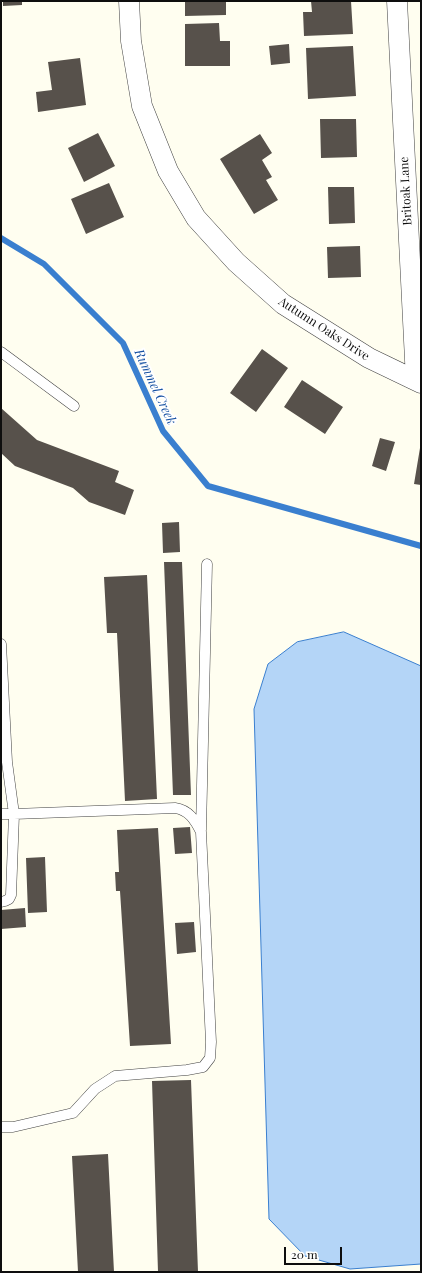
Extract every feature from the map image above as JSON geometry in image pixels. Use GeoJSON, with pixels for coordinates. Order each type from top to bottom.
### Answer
{"type":"FeatureCollection","features":[{"type":"Feature","properties":{"kind":"street","name":"Autumn Oaks Drive"},"geometry":{"type":"LineString","coordinates":[[129,1],[132,41],[142,106],[168,171],[196,218],[236,262],[283,304],[369,358],[418,381]]}},
{"type":"Feature","properties":{"kind":"street","name":"Britoak Lane"},"geometry":{"type":"LineString","coordinates":[[397,1],[418,381]]}},
{"type":"Feature","properties":{"kind":"lane"},"geometry":{"type":"LineString","coordinates":[[1,352],[74,406]]}},
{"type":"Feature","properties":{"kind":"lane"},"geometry":{"type":"LineString","coordinates":[[1,1127],[14,1127],[73,1113],[95,1089],[115,1076],[187,1070],[203,1067],[210,1058],[211,1042],[201,832],[207,564]]}},
{"type":"Feature","properties":{"kind":"lane"},"geometry":{"type":"LineString","coordinates":[[1,644],[7,762],[14,814],[11,895],[9,899],[1,902]]}},
{"type":"Feature","properties":{"kind":"lane"},"geometry":{"type":"LineString","coordinates":[[1,814],[174,808],[183,809],[195,820],[201,832]]}},
{"type":"Feature","properties":{"kind":"water"},"geometry":{"type":"Polygon","coordinates":[[[344,632],[421,666],[421,1264],[350,1269],[305,1256],[269,1219],[254,709],[268,664],[297,642],[344,632]]]}},
{"type":"Feature","properties":{"kind":"building"},"geometry":{"type":"Polygon","coordinates":[[[3,1],[22,1],[22,5],[3,6],[3,1]]]}},
{"type":"Feature","properties":{"kind":"building"},"geometry":{"type":"Polygon","coordinates":[[[185,1],[226,1],[226,15],[185,16],[185,1]]]}},
{"type":"Feature","properties":{"kind":"building"},"geometry":{"type":"Polygon","coordinates":[[[311,1],[351,1],[353,34],[304,36],[303,12],[312,12],[311,1]]]}},
{"type":"Feature","properties":{"kind":"building"},"geometry":{"type":"Polygon","coordinates":[[[219,23],[220,41],[230,41],[230,66],[185,66],[185,24],[219,23]]]}},
{"type":"Feature","properties":{"kind":"building"},"geometry":{"type":"Polygon","coordinates":[[[289,44],[290,63],[271,65],[269,46],[289,44]]]}},
{"type":"Feature","properties":{"kind":"building"},"geometry":{"type":"Polygon","coordinates":[[[353,46],[356,96],[308,99],[306,48],[353,46]]]}},
{"type":"Feature","properties":{"kind":"building"},"geometry":{"type":"Polygon","coordinates":[[[80,58],[86,105],[38,112],[36,92],[52,90],[48,62],[80,58]]]}},
{"type":"Feature","properties":{"kind":"building"},"geometry":{"type":"Polygon","coordinates":[[[320,119],[356,119],[357,157],[321,158],[320,119]]]}},
{"type":"Feature","properties":{"kind":"building"},"geometry":{"type":"Polygon","coordinates":[[[98,133],[115,166],[84,182],[68,148],[98,133]]]}},
{"type":"Feature","properties":{"kind":"building"},"geometry":{"type":"Polygon","coordinates":[[[260,134],[272,153],[262,160],[272,177],[266,180],[278,200],[254,214],[220,159],[260,134]]]}},
{"type":"Feature","properties":{"kind":"building"},"geometry":{"type":"Polygon","coordinates":[[[109,183],[124,217],[86,234],[71,199],[109,183]]]}},
{"type":"Feature","properties":{"kind":"building"},"geometry":{"type":"Polygon","coordinates":[[[328,187],[354,187],[355,223],[329,224],[328,187]]]}},
{"type":"Feature","properties":{"kind":"building"},"geometry":{"type":"Polygon","coordinates":[[[360,246],[361,277],[328,278],[327,247],[360,246]]]}},
{"type":"Feature","properties":{"kind":"building"},"geometry":{"type":"Polygon","coordinates":[[[262,349],[288,368],[256,412],[230,393],[262,349]]]}},
{"type":"Feature","properties":{"kind":"building"},"geometry":{"type":"Polygon","coordinates":[[[302,380],[343,407],[325,434],[284,407],[302,380]]]}},
{"type":"Feature","properties":{"kind":"building"},"geometry":{"type":"Polygon","coordinates":[[[1,408],[37,440],[119,471],[115,482],[134,490],[125,515],[89,502],[73,488],[15,466],[1,453],[1,408]]]}},
{"type":"Feature","properties":{"kind":"building"},"geometry":{"type":"Polygon","coordinates":[[[380,438],[395,442],[386,471],[372,466],[380,438]]]}},
{"type":"Feature","properties":{"kind":"building"},"geometry":{"type":"Polygon","coordinates":[[[421,448],[421,485],[414,484],[421,448]]]}},
{"type":"Feature","properties":{"kind":"building"},"geometry":{"type":"Polygon","coordinates":[[[179,522],[180,552],[163,553],[162,523],[179,522]]]}},
{"type":"Feature","properties":{"kind":"building"},"geometry":{"type":"Polygon","coordinates":[[[164,562],[182,562],[191,795],[173,795],[164,562]]]}},
{"type":"Feature","properties":{"kind":"building"},"geometry":{"type":"Polygon","coordinates":[[[147,575],[157,799],[125,801],[117,633],[107,633],[104,577],[147,575]]]}},
{"type":"Feature","properties":{"kind":"building"},"geometry":{"type":"Polygon","coordinates":[[[190,827],[192,853],[175,854],[173,828],[190,827]]]}},
{"type":"Feature","properties":{"kind":"building"},"geometry":{"type":"Polygon","coordinates":[[[158,828],[171,1044],[130,1046],[120,891],[116,891],[115,872],[119,872],[117,830],[158,828]]]}},
{"type":"Feature","properties":{"kind":"building"},"geometry":{"type":"Polygon","coordinates":[[[45,857],[47,912],[28,913],[26,858],[45,857]]]}},
{"type":"Feature","properties":{"kind":"building"},"geometry":{"type":"Polygon","coordinates":[[[25,908],[26,927],[1,929],[1,910],[25,908]]]}},
{"type":"Feature","properties":{"kind":"building"},"geometry":{"type":"Polygon","coordinates":[[[194,922],[196,952],[177,954],[175,923],[194,922]]]}},
{"type":"Feature","properties":{"kind":"building"},"geometry":{"type":"Polygon","coordinates":[[[191,1080],[198,1272],[158,1272],[152,1081],[191,1080]]]}},
{"type":"Feature","properties":{"kind":"building"},"geometry":{"type":"Polygon","coordinates":[[[108,1154],[114,1272],[78,1272],[72,1156],[108,1154]]]}},
{"type":"Feature","properties":{"kind":"waterway","name":"Rummel Creek"},"geometry":{"type":"LineString","coordinates":[[1,238],[44,264],[123,343],[163,431],[208,486],[421,546]]}}]}
